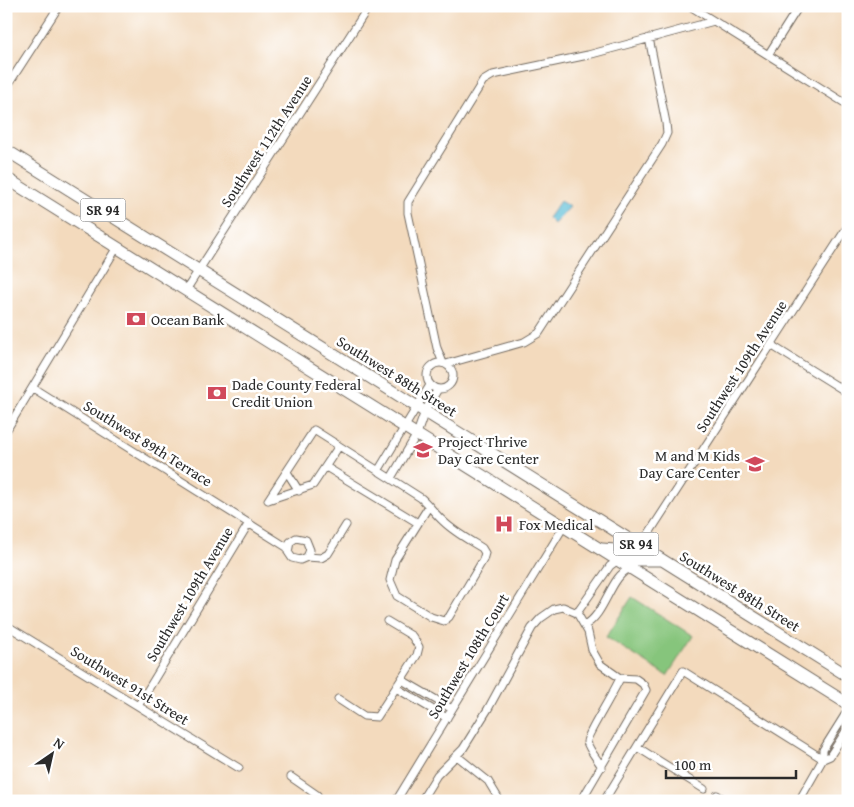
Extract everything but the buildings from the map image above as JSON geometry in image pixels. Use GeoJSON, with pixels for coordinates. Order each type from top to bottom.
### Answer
{"type":"FeatureCollection","features":[{"type":"Feature","properties":{"kind":"main road","name":"Southwest 88th Street"},"geometry":{"type":"LineString","coordinates":[[6,150],[848,676]]}},
{"type":"Feature","properties":{"kind":"main road","name":"SR 94"},"geometry":{"type":"LineString","coordinates":[[6,178],[848,704]]}},
{"type":"Feature","properties":{"kind":"main road"},"geometry":{"type":"LineString","coordinates":[[598,548],[628,551],[640,546]]}},
{"type":"Feature","properties":{"kind":"main road"},"geometry":{"type":"LineString","coordinates":[[618,560],[661,560]]}},
{"type":"Feature","properties":{"kind":"street"},"geometry":{"type":"LineString","coordinates":[[6,88],[59,6]]}},
{"type":"Feature","properties":{"kind":"street","name":"Southwest 112th Avenue"},"geometry":{"type":"LineString","coordinates":[[186,290],[369,6]]}},
{"type":"Feature","properties":{"kind":"street"},"geometry":{"type":"LineString","coordinates":[[690,6],[848,105]]}},
{"type":"Feature","properties":{"kind":"street"},"geometry":{"type":"LineString","coordinates":[[768,56],[799,6]]}},
{"type":"Feature","properties":{"kind":"street"},"geometry":{"type":"LineString","coordinates":[[430,385],[438,389],[446,388],[452,382],[453,374],[444,364],[437,348],[408,210],[412,195],[477,90],[490,76],[588,55],[714,21]]}},
{"type":"Feature","properties":{"kind":"street"},"geometry":{"type":"LineString","coordinates":[[391,478],[417,434],[421,409],[430,385],[427,377],[428,370],[434,364],[444,364],[524,342],[540,332],[662,144],[667,132],[666,123],[648,38]]}},
{"type":"Feature","properties":{"kind":"street","name":"Southwest 109th Avenue"},"geometry":{"type":"LineString","coordinates":[[640,546],[848,226]]}},
{"type":"Feature","properties":{"kind":"street"},"geometry":{"type":"LineString","coordinates":[[6,431],[117,247]]}},
{"type":"Feature","properties":{"kind":"street"},"geometry":{"type":"LineString","coordinates":[[771,345],[848,393]]}},
{"type":"Feature","properties":{"kind":"street","name":"Southwest 89th Terrace"},"geometry":{"type":"LineString","coordinates":[[32,388],[288,548]]}},
{"type":"Feature","properties":{"kind":"street"},"geometry":{"type":"LineString","coordinates":[[378,471],[404,427],[438,389]]}},
{"type":"Feature","properties":{"kind":"street"},"geometry":{"type":"LineString","coordinates":[[339,446],[313,485],[268,500],[314,430],[391,478],[429,506],[444,522],[482,548],[485,553],[483,560],[452,612],[444,621],[431,616],[397,596],[390,580],[391,568],[429,506]]}},
{"type":"Feature","properties":{"kind":"street"},"geometry":{"type":"LineString","coordinates":[[389,453],[391,460],[401,461]]}},
{"type":"Feature","properties":{"kind":"street"},"geometry":{"type":"LineString","coordinates":[[326,467],[418,523]]}},
{"type":"Feature","properties":{"kind":"street"},"geometry":{"type":"LineString","coordinates":[[287,472],[299,491]]}},
{"type":"Feature","properties":{"kind":"street","name":"Southwest 109th Avenue"},"geometry":{"type":"LineString","coordinates":[[138,706],[249,522]]}},
{"type":"Feature","properties":{"kind":"street"},"geometry":{"type":"LineString","coordinates":[[306,557],[310,546],[303,538],[293,540],[288,548],[290,555],[296,559],[306,557],[321,558],[328,554],[346,525]]}},
{"type":"Feature","properties":{"kind":"street","name":"Southwest 108th Court"},"geometry":{"type":"LineString","coordinates":[[396,801],[564,526]]}},
{"type":"Feature","properties":{"kind":"street"},"geometry":{"type":"LineString","coordinates":[[577,614],[610,566],[618,560]]}},
{"type":"Feature","properties":{"kind":"street"},"geometry":{"type":"LineString","coordinates":[[585,624],[594,618],[622,574],[631,568]]}},
{"type":"Feature","properties":{"kind":"street"},"geometry":{"type":"LineString","coordinates":[[593,592],[605,601]]}},
{"type":"Feature","properties":{"kind":"street"},"geometry":{"type":"LineString","coordinates":[[421,801],[437,775],[456,756],[488,709],[524,641],[541,618],[559,608],[570,609],[585,624],[596,659],[606,670],[620,678],[632,678],[640,681],[646,688],[646,694],[581,801]]}},
{"type":"Feature","properties":{"kind":"street"},"geometry":{"type":"LineString","coordinates":[[338,699],[364,716],[371,718],[379,715],[402,680],[417,655],[418,642],[412,636],[387,621]]}},
{"type":"Feature","properties":{"kind":"street","name":"Southwest 91st Street"},"geometry":{"type":"LineString","coordinates":[[6,625],[239,768]]}},
{"type":"Feature","properties":{"kind":"street"},"geometry":{"type":"LineString","coordinates":[[604,801],[683,671],[823,759]]}},
{"type":"Feature","properties":{"kind":"street"},"geometry":{"type":"LineString","coordinates":[[602,767],[589,746],[588,736],[612,697],[620,678]]}},
{"type":"Feature","properties":{"kind":"street"},"geometry":{"type":"LineString","coordinates":[[402,680],[452,709]]}},
{"type":"Feature","properties":{"kind":"street"},"geometry":{"type":"LineString","coordinates":[[396,688],[447,718]]}},
{"type":"Feature","properties":{"kind":"street"},"geometry":{"type":"LineString","coordinates":[[427,706],[432,698]]}},
{"type":"Feature","properties":{"kind":"street"},"geometry":{"type":"LineString","coordinates":[[801,800],[823,759],[823,750],[848,710]]}},
{"type":"Feature","properties":{"kind":"street"},"geometry":{"type":"LineString","coordinates":[[823,759],[830,756],[848,728]]}},
{"type":"Feature","properties":{"kind":"street"},"geometry":{"type":"LineString","coordinates":[[832,736],[839,741]]}},
{"type":"Feature","properties":{"kind":"street"},"geometry":{"type":"LineString","coordinates":[[637,746],[704,789]]}},
{"type":"Feature","properties":{"kind":"street"},"geometry":{"type":"LineString","coordinates":[[456,756],[488,781],[500,801]]}},
{"type":"Feature","properties":{"kind":"street"},"geometry":{"type":"LineString","coordinates":[[291,778],[319,798]]}},
{"type":"Feature","properties":{"kind":"street"},"geometry":{"type":"LineString","coordinates":[[717,795],[726,801]]}},
{"type":"Feature","properties":{"kind":"green space"},"geometry":{"type":"Polygon","coordinates":[[[632,597],[693,636],[667,676],[606,637],[632,597]]]}},
{"type":"Feature","properties":{"kind":"water"},"geometry":{"type":"Polygon","coordinates":[[[560,201],[570,207],[554,224],[548,218],[560,201]]]}},
{"type":"Feature","properties":{"kind":"place","name":"Ocean Bank"},"geometry":{"type":"Point","coordinates":[136,319]}},
{"type":"Feature","properties":{"kind":"place","name":"Dade County Federal Credit Union"},"geometry":{"type":"Point","coordinates":[217,393]}},
{"type":"Feature","properties":{"kind":"place","name":"Project Thrive Day Care Center"},"geometry":{"type":"Point","coordinates":[423,450]}},
{"type":"Feature","properties":{"kind":"place","name":"M and M Kids Day Care Center"},"geometry":{"type":"Point","coordinates":[755,464]}},
{"type":"Feature","properties":{"kind":"place","name":"Fox Medical"},"geometry":{"type":"Point","coordinates":[504,524]}}]}
